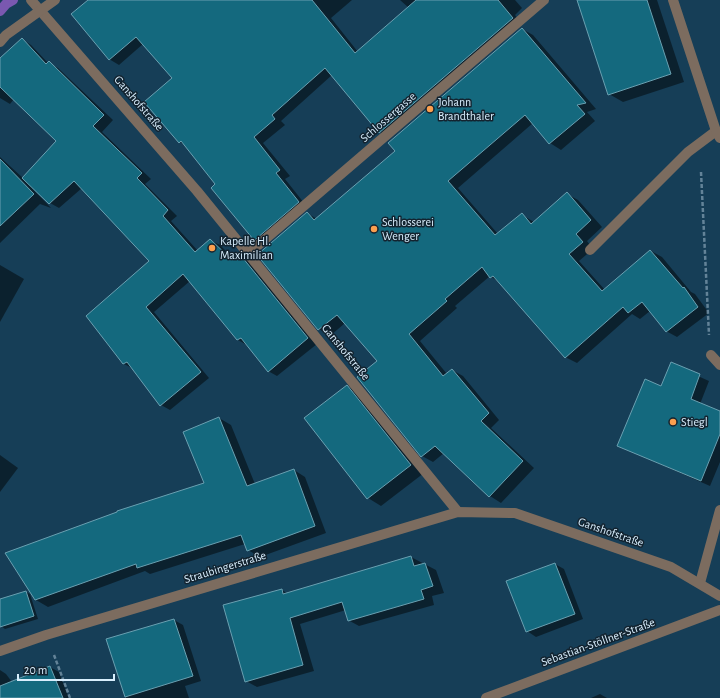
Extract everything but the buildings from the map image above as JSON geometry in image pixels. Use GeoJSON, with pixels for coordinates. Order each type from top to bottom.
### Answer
{"type":"FeatureCollection","features":[{"type":"Feature","properties":{"kind":"street"},"geometry":{"type":"LineString","coordinates":[[0,42],[6,35],[55,0]]}},
{"type":"Feature","properties":{"kind":"street","name":"Schlossergasse"},"geometry":{"type":"LineString","coordinates":[[249,253],[544,0]]}},
{"type":"Feature","properties":{"kind":"street"},"geometry":{"type":"LineString","coordinates":[[590,250],[699,142],[718,135],[673,0]]}},
{"type":"Feature","properties":{"kind":"street","name":"Ganshofstraße"},"geometry":{"type":"LineString","coordinates":[[31,1],[137,120],[249,253],[458,512],[515,513],[671,567],[720,596]]}},
{"type":"Feature","properties":{"kind":"street"},"geometry":{"type":"LineString","coordinates":[[711,355],[720,365]]}},
{"type":"Feature","properties":{"kind":"street"},"geometry":{"type":"LineString","coordinates":[[700,583],[720,510]]}},
{"type":"Feature","properties":{"kind":"street","name":"Straubingerstraße"},"geometry":{"type":"LineString","coordinates":[[0,651],[46,634],[458,512]]}},
{"type":"Feature","properties":{"kind":"street","name":"Sebastian-Stöllner-Straße"},"geometry":{"type":"LineString","coordinates":[[486,698],[720,610]]}},
{"type":"Feature","properties":{"kind":"path"},"geometry":{"type":"LineString","coordinates":[[699,142],[705,275],[711,355]]}},
{"type":"Feature","properties":{"kind":"path"},"geometry":{"type":"LineString","coordinates":[[46,634],[70,698]]}},
{"type":"Feature","properties":{"kind":"waterway"},"geometry":{"type":"LineString","coordinates":[[0,11],[6,4],[13,0]]}},
{"type":"Feature","properties":{"kind":"place","name":"Johann Brandthaler"},"geometry":{"type":"Point","coordinates":[430,109]}},
{"type":"Feature","properties":{"kind":"place","name":"Schlosserei Wenger"},"geometry":{"type":"Point","coordinates":[374,229]}},
{"type":"Feature","properties":{"kind":"place","name":"Kapelle Hl. Maximilian"},"geometry":{"type":"Point","coordinates":[212,248]}},
{"type":"Feature","properties":{"kind":"place","name":"Stiegl"},"geometry":{"type":"Point","coordinates":[673,422]}}]}
